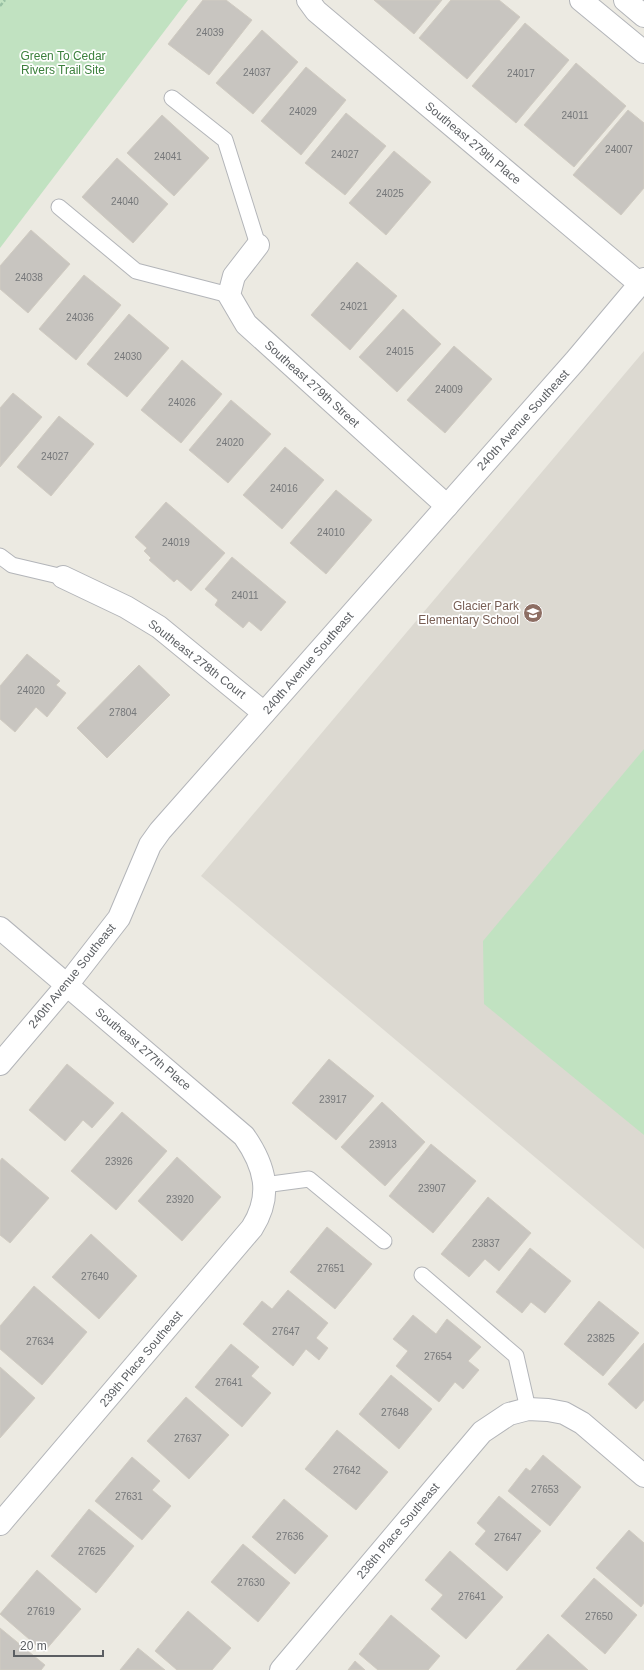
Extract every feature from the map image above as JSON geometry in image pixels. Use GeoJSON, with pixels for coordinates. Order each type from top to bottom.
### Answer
{"type":"FeatureCollection","features":[{"type":"Feature","properties":{"kind":"street","name":"Southeast 279th Place"},"geometry":{"type":"LineString","coordinates":[[308,0],[316,11],[642,282]]}},
{"type":"Feature","properties":{"kind":"street"},"geometry":{"type":"LineString","coordinates":[[581,0],[605,8],[644,52]]}},
{"type":"Feature","properties":{"kind":"street"},"geometry":{"type":"LineString","coordinates":[[625,0],[644,16]]}},
{"type":"Feature","properties":{"kind":"street"},"geometry":{"type":"LineString","coordinates":[[229,295],[234,276],[258,245]]}},
{"type":"Feature","properties":{"kind":"street","name":"240th Avenue Southeast"},"geometry":{"type":"LineString","coordinates":[[0,1064],[68,985],[118,918],[150,845],[157,836],[575,361],[642,282]]}},
{"type":"Feature","properties":{"kind":"street","name":"Southeast 279th Street"},"geometry":{"type":"LineString","coordinates":[[229,295],[246,324],[447,506]]}},
{"type":"Feature","properties":{"kind":"street","name":"Southeast 278th Court"},"geometry":{"type":"LineString","coordinates":[[63,577],[126,607],[160,627],[264,713]]}},
{"type":"Feature","properties":{"kind":"street","name":"Southeast 277th Place"},"geometry":{"type":"LineString","coordinates":[[0,928],[244,1136],[255,1151],[262,1168],[264,1185]]}},
{"type":"Feature","properties":{"kind":"street","name":"239th Place Southeast"},"geometry":{"type":"LineString","coordinates":[[0,1524],[252,1228],[259,1216],[264,1185]]}},
{"type":"Feature","properties":{"kind":"street"},"geometry":{"type":"LineString","coordinates":[[528,1409],[548,1410],[564,1413],[582,1423],[644,1476]]}},
{"type":"Feature","properties":{"kind":"street","name":"238th Place Southeast"},"geometry":{"type":"LineString","coordinates":[[281,1670],[482,1432],[509,1414],[528,1409]]}},
{"type":"Feature","properties":{"kind":"lane"},"geometry":{"type":"LineString","coordinates":[[172,98],[225,140],[258,245]]}},
{"type":"Feature","properties":{"kind":"lane"},"geometry":{"type":"LineString","coordinates":[[59,207],[136,271],[229,295]]}},
{"type":"Feature","properties":{"kind":"lane"},"geometry":{"type":"LineString","coordinates":[[0,556],[12,565],[63,577]]}},
{"type":"Feature","properties":{"kind":"lane"},"geometry":{"type":"LineString","coordinates":[[264,1185],[309,1179],[384,1241]]}},
{"type":"Feature","properties":{"kind":"lane"},"geometry":{"type":"LineString","coordinates":[[422,1275],[516,1356],[528,1409]]}},
{"type":"Feature","properties":{"kind":"path"},"geometry":{"type":"LineString","coordinates":[[0,6],[5,0]]}},
{"type":"Feature","properties":{"kind":"shaded area","name":"Glacier Park Elementary School"},"geometry":{"type":"Polygon","coordinates":[[[644,351],[644,1249],[201,876],[644,351]]]}},
{"type":"Feature","properties":{"kind":"green space","name":"Green To Cedar Rivers Trail Site"},"geometry":{"type":"Polygon","coordinates":[[[0,0],[188,0],[0,248],[0,0]]]}},
{"type":"Feature","properties":{"kind":"green space"},"geometry":{"type":"Polygon","coordinates":[[[644,749],[644,1135],[484,1004],[483,941],[644,749]]]}},
{"type":"Feature","properties":{"kind":"building"},"geometry":{"type":"Polygon","coordinates":[[[203,0],[226,0],[252,20],[209,75],[168,44],[203,0]]]}},
{"type":"Feature","properties":{"kind":"building"},"geometry":{"type":"Polygon","coordinates":[[[374,0],[442,0],[414,34],[374,0]]]}},
{"type":"Feature","properties":{"kind":"building"},"geometry":{"type":"Polygon","coordinates":[[[451,0],[499,0],[520,17],[467,79],[419,38],[451,0]]]}},
{"type":"Feature","properties":{"kind":"building"},"geometry":{"type":"Polygon","coordinates":[[[525,23],[569,60],[516,123],[472,86],[525,23]]]}},
{"type":"Feature","properties":{"kind":"building"},"geometry":{"type":"Polygon","coordinates":[[[262,30],[298,62],[253,114],[216,83],[262,30]]]}},
{"type":"Feature","properties":{"kind":"building"},"geometry":{"type":"Polygon","coordinates":[[[576,63],[626,106],[574,167],[524,125],[576,63]]]}},
{"type":"Feature","properties":{"kind":"building"},"geometry":{"type":"Polygon","coordinates":[[[306,67],[346,100],[301,155],[261,121],[306,67]]]}},
{"type":"Feature","properties":{"kind":"building"},"geometry":{"type":"Polygon","coordinates":[[[628,110],[644,123],[644,188],[621,215],[573,175],[628,110]]]}},
{"type":"Feature","properties":{"kind":"building"},"geometry":{"type":"Polygon","coordinates":[[[346,113],[386,146],[345,195],[305,163],[346,113]]]}},
{"type":"Feature","properties":{"kind":"building"},"geometry":{"type":"Polygon","coordinates":[[[162,115],[209,158],[174,196],[127,153],[162,115]]]}},
{"type":"Feature","properties":{"kind":"building"},"geometry":{"type":"Polygon","coordinates":[[[394,151],[431,182],[386,235],[349,203],[394,151]]]}},
{"type":"Feature","properties":{"kind":"building"},"geometry":{"type":"Polygon","coordinates":[[[117,158],[168,204],[133,243],[82,197],[117,158]]]}},
{"type":"Feature","properties":{"kind":"building"},"geometry":{"type":"Polygon","coordinates":[[[31,230],[70,264],[28,313],[0,289],[0,266],[31,230]]]}},
{"type":"Feature","properties":{"kind":"building"},"geometry":{"type":"Polygon","coordinates":[[[357,262],[397,296],[350,350],[311,315],[357,262]]]}},
{"type":"Feature","properties":{"kind":"building"},"geometry":{"type":"Polygon","coordinates":[[[84,275],[121,305],[76,360],[39,329],[84,275]]]}},
{"type":"Feature","properties":{"kind":"building"},"geometry":{"type":"Polygon","coordinates":[[[403,309],[441,344],[397,392],[359,357],[403,309]]]}},
{"type":"Feature","properties":{"kind":"building"},"geometry":{"type":"Polygon","coordinates":[[[129,314],[169,348],[127,397],[87,364],[129,314]]]}},
{"type":"Feature","properties":{"kind":"building"},"geometry":{"type":"Polygon","coordinates":[[[454,346],[492,379],[445,433],[407,400],[454,346]]]}},
{"type":"Feature","properties":{"kind":"building"},"geometry":{"type":"Polygon","coordinates":[[[182,360],[222,394],[181,443],[141,410],[182,360]]]}},
{"type":"Feature","properties":{"kind":"building"},"geometry":{"type":"Polygon","coordinates":[[[13,393],[42,417],[0,467],[0,408],[13,393]]]}},
{"type":"Feature","properties":{"kind":"building"},"geometry":{"type":"Polygon","coordinates":[[[231,400],[271,434],[228,483],[189,450],[231,400]]]}},
{"type":"Feature","properties":{"kind":"building"},"geometry":{"type":"Polygon","coordinates":[[[59,416],[94,444],[51,496],[17,467],[59,416]]]}},
{"type":"Feature","properties":{"kind":"building"},"geometry":{"type":"Polygon","coordinates":[[[285,447],[324,480],[282,529],[243,495],[285,447]]]}},
{"type":"Feature","properties":{"kind":"building"},"geometry":{"type":"Polygon","coordinates":[[[336,490],[372,520],[326,574],[290,543],[336,490]]]}},
{"type":"Feature","properties":{"kind":"building"},"geometry":{"type":"Polygon","coordinates":[[[166,502],[225,553],[191,591],[177,579],[174,582],[149,560],[151,558],[144,551],[147,548],[135,537],[166,502]]]}},
{"type":"Feature","properties":{"kind":"building"},"geometry":{"type":"Polygon","coordinates":[[[232,557],[286,602],[261,631],[249,621],[243,628],[215,605],[218,600],[205,589],[232,557]]]}},
{"type":"Feature","properties":{"kind":"building"},"geometry":{"type":"Polygon","coordinates":[[[27,654],[60,681],[56,685],[66,693],[47,717],[36,707],[15,732],[0,719],[0,686],[27,654]]]}},
{"type":"Feature","properties":{"kind":"building"},"geometry":{"type":"Polygon","coordinates":[[[139,665],[170,695],[107,758],[77,728],[139,665]]]}},
{"type":"Feature","properties":{"kind":"building"},"geometry":{"type":"Polygon","coordinates":[[[329,1059],[374,1096],[336,1140],[292,1103],[329,1059]]]}},
{"type":"Feature","properties":{"kind":"building"},"geometry":{"type":"Polygon","coordinates":[[[67,1064],[114,1103],[92,1128],[83,1120],[65,1141],[29,1110],[67,1064]]]}},
{"type":"Feature","properties":{"kind":"building"},"geometry":{"type":"Polygon","coordinates":[[[382,1102],[425,1142],[385,1186],[341,1147],[382,1102]]]}},
{"type":"Feature","properties":{"kind":"building"},"geometry":{"type":"Polygon","coordinates":[[[122,1112],[167,1151],[116,1210],[71,1171],[122,1112]]]}},
{"type":"Feature","properties":{"kind":"building"},"geometry":{"type":"Polygon","coordinates":[[[431,1144],[476,1181],[433,1233],[389,1196],[431,1144]]]}},
{"type":"Feature","properties":{"kind":"building"},"geometry":{"type":"Polygon","coordinates":[[[177,1157],[221,1197],[182,1241],[138,1201],[177,1157]]]}},
{"type":"Feature","properties":{"kind":"building"},"geometry":{"type":"Polygon","coordinates":[[[2,1158],[49,1198],[10,1243],[0,1235],[0,1161],[2,1158]]]}},
{"type":"Feature","properties":{"kind":"building"},"geometry":{"type":"Polygon","coordinates":[[[488,1197],[531,1233],[499,1271],[485,1259],[469,1277],[441,1254],[488,1197]]]}},
{"type":"Feature","properties":{"kind":"building"},"geometry":{"type":"Polygon","coordinates":[[[327,1227],[372,1264],[335,1309],[290,1272],[327,1227]]]}},
{"type":"Feature","properties":{"kind":"building"},"geometry":{"type":"Polygon","coordinates":[[[91,1234],[137,1276],[99,1319],[52,1277],[91,1234]]]}},
{"type":"Feature","properties":{"kind":"building"},"geometry":{"type":"Polygon","coordinates":[[[530,1248],[571,1281],[545,1313],[531,1302],[522,1313],[496,1292],[530,1248]]]}},
{"type":"Feature","properties":{"kind":"building"},"geometry":{"type":"Polygon","coordinates":[[[34,1286],[87,1332],[42,1385],[0,1349],[0,1326],[34,1286]]]}},
{"type":"Feature","properties":{"kind":"building"},"geometry":{"type":"Polygon","coordinates":[[[288,1290],[328,1323],[316,1338],[328,1348],[319,1360],[306,1349],[293,1366],[243,1324],[262,1301],[272,1309],[288,1290]]]}},
{"type":"Feature","properties":{"kind":"building"},"geometry":{"type":"Polygon","coordinates":[[[599,1301],[639,1333],[603,1376],[564,1344],[599,1301]]]}},
{"type":"Feature","properties":{"kind":"building"},"geometry":{"type":"Polygon","coordinates":[[[413,1315],[436,1334],[447,1319],[481,1347],[468,1361],[479,1370],[463,1389],[455,1382],[439,1402],[396,1366],[408,1351],[393,1339],[413,1315]]]}},
{"type":"Feature","properties":{"kind":"building"},"geometry":{"type":"Polygon","coordinates":[[[644,1343],[644,1400],[636,1409],[608,1384],[644,1343]]]}},
{"type":"Feature","properties":{"kind":"building"},"geometry":{"type":"Polygon","coordinates":[[[231,1344],[259,1367],[251,1376],[271,1393],[242,1427],[195,1387],[231,1344]]]}},
{"type":"Feature","properties":{"kind":"building"},"geometry":{"type":"Polygon","coordinates":[[[0,1367],[35,1398],[0,1438],[0,1367]]]}},
{"type":"Feature","properties":{"kind":"building"},"geometry":{"type":"Polygon","coordinates":[[[391,1375],[432,1409],[399,1449],[359,1414],[391,1375]]]}},
{"type":"Feature","properties":{"kind":"building"},"geometry":{"type":"Polygon","coordinates":[[[186,1397],[229,1435],[189,1479],[147,1441],[186,1397]]]}},
{"type":"Feature","properties":{"kind":"building"},"geometry":{"type":"Polygon","coordinates":[[[337,1430],[388,1472],[356,1510],[305,1469],[337,1430]]]}},
{"type":"Feature","properties":{"kind":"building"},"geometry":{"type":"Polygon","coordinates":[[[543,1455],[581,1487],[550,1526],[508,1491],[526,1468],[530,1471],[543,1455]]]}},
{"type":"Feature","properties":{"kind":"building"},"geometry":{"type":"Polygon","coordinates":[[[132,1457],[160,1481],[152,1490],[171,1506],[142,1540],[95,1501],[132,1457]]]}},
{"type":"Feature","properties":{"kind":"building"},"geometry":{"type":"Polygon","coordinates":[[[499,1496],[541,1531],[507,1571],[475,1544],[486,1531],[477,1523],[499,1496]]]}},
{"type":"Feature","properties":{"kind":"building"},"geometry":{"type":"Polygon","coordinates":[[[284,1499],[328,1536],[295,1574],[252,1537],[284,1499]]]}},
{"type":"Feature","properties":{"kind":"building"},"geometry":{"type":"Polygon","coordinates":[[[89,1509],[134,1546],[96,1593],[51,1556],[89,1509]]]}},
{"type":"Feature","properties":{"kind":"building"},"geometry":{"type":"Polygon","coordinates":[[[629,1530],[644,1543],[644,1603],[641,1607],[596,1568],[629,1530]]]}},
{"type":"Feature","properties":{"kind":"building"},"geometry":{"type":"Polygon","coordinates":[[[243,1544],[290,1583],[258,1622],[211,1582],[243,1544]]]}},
{"type":"Feature","properties":{"kind":"building"},"geometry":{"type":"Polygon","coordinates":[[[450,1551],[503,1597],[466,1639],[431,1609],[443,1595],[425,1580],[450,1551]]]}},
{"type":"Feature","properties":{"kind":"building"},"geometry":{"type":"Polygon","coordinates":[[[37,1570],[81,1609],[44,1652],[0,1614],[37,1570]]]}},
{"type":"Feature","properties":{"kind":"building"},"geometry":{"type":"Polygon","coordinates":[[[594,1578],[637,1615],[605,1654],[561,1616],[594,1578]]]}},
{"type":"Feature","properties":{"kind":"building"},"geometry":{"type":"Polygon","coordinates":[[[188,1611],[231,1648],[212,1670],[177,1670],[155,1651],[188,1611]]]}},
{"type":"Feature","properties":{"kind":"building"},"geometry":{"type":"Polygon","coordinates":[[[391,1615],[440,1656],[428,1670],[378,1670],[359,1654],[391,1615]]]}},
{"type":"Feature","properties":{"kind":"building"},"geometry":{"type":"Polygon","coordinates":[[[0,1628],[45,1665],[41,1670],[0,1670],[0,1628]]]}},
{"type":"Feature","properties":{"kind":"building"},"geometry":{"type":"Polygon","coordinates":[[[548,1634],[588,1670],[516,1670],[548,1634]]]}},
{"type":"Feature","properties":{"kind":"building"},"geometry":{"type":"Polygon","coordinates":[[[138,1648],[165,1670],[120,1670],[138,1648]]]}},
{"type":"Feature","properties":{"kind":"building"},"geometry":{"type":"Polygon","coordinates":[[[355,1661],[365,1670],[348,1670],[355,1661]]]}},
{"type":"Feature","properties":{"kind":"place","name":"Glacier Park Elementary School"},"geometry":{"type":"Point","coordinates":[533,613]}}]}
